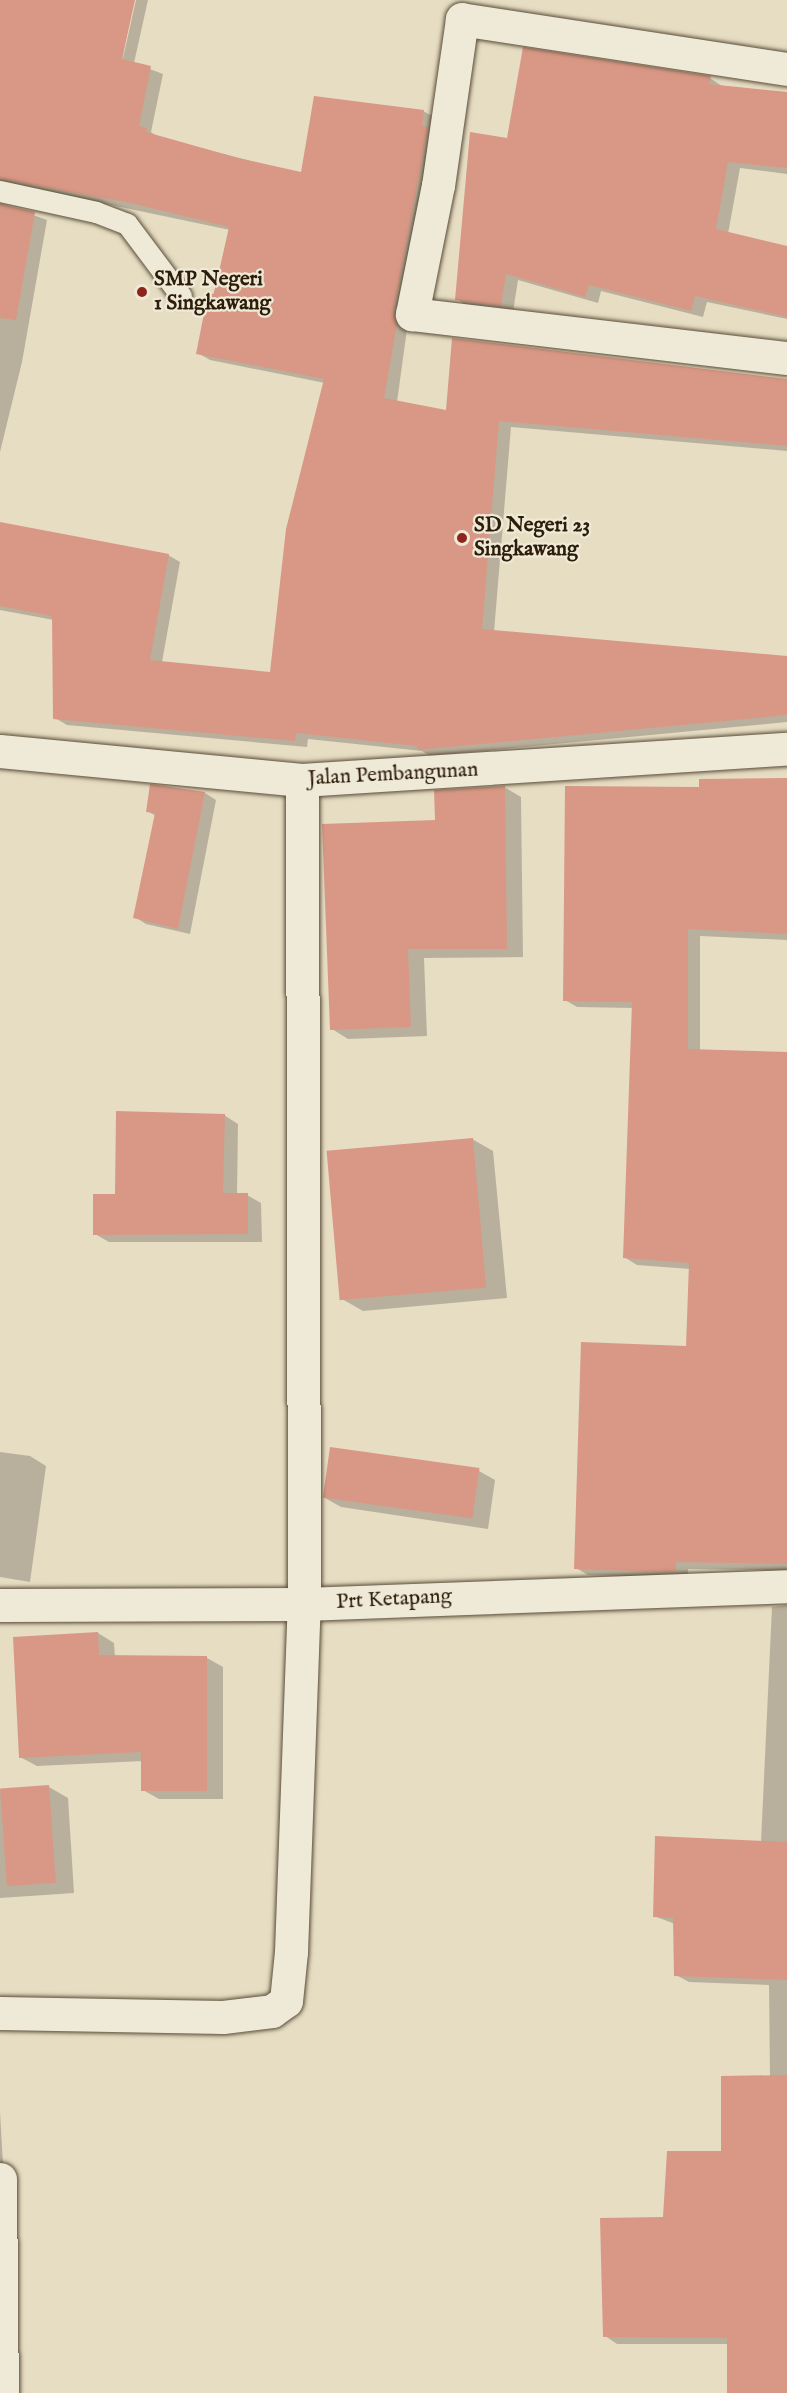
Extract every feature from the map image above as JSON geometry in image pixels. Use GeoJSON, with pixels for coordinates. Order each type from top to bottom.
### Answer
{"type":"FeatureCollection","features":[{"type":"Feature","properties":{"kind":"street"},"geometry":{"type":"LineString","coordinates":[[787,69],[462,19],[438,185],[412,314],[787,358]]}},
{"type":"Feature","properties":{"kind":"street","name":"Jalan Pembangunan"},"geometry":{"type":"LineString","coordinates":[[0,751],[302,780],[787,749]]}},
{"type":"Feature","properties":{"kind":"street"},"geometry":{"type":"LineString","coordinates":[[0,2013],[223,2017],[272,2011],[286,2001],[291,1952],[304,1604],[302,780]]}},
{"type":"Feature","properties":{"kind":"street","name":"Prt Ketapang"},"geometry":{"type":"LineString","coordinates":[[0,1605],[304,1604],[787,1586]]}},
{"type":"Feature","properties":{"kind":"street"},"geometry":{"type":"LineString","coordinates":[[0,2179],[2,2393]]}},
{"type":"Feature","properties":{"kind":"lane"},"geometry":{"type":"LineString","coordinates":[[0,191],[96,212],[127,224],[181,296]]}},
{"type":"Feature","properties":{"kind":"building"},"geometry":{"type":"Polygon","coordinates":[[[0,0],[135,0],[122,59],[151,66],[139,126],[147,128],[146,132],[238,158],[301,172],[314,96],[424,110],[422,126],[428,127],[394,310],[397,324],[384,398],[446,410],[452,338],[787,379],[787,446],[499,421],[482,629],[787,656],[787,715],[417,750],[417,746],[296,733],[295,741],[53,719],[52,616],[0,606],[0,522],[169,554],[150,660],[270,672],[286,529],[324,379],[196,354],[208,293],[214,294],[229,227],[131,203],[0,179],[0,0]]]}},
{"type":"Feature","properties":{"kind":"building"},"geometry":{"type":"Polygon","coordinates":[[[523,47],[711,76],[709,84],[787,92],[787,168],[728,162],[716,229],[787,246],[787,317],[695,296],[691,311],[589,285],[585,297],[506,274],[501,306],[455,300],[470,132],[507,138],[523,47]]]}},
{"type":"Feature","properties":{"kind":"building"},"geometry":{"type":"Polygon","coordinates":[[[0,204],[35,212],[16,320],[0,318],[0,204]]]}},
{"type":"Feature","properties":{"kind":"building"},"geometry":{"type":"Polygon","coordinates":[[[787,778],[787,934],[688,929],[688,1049],[787,1052],[787,1564],[676,1562],[676,1571],[667,1572],[574,1569],[581,1342],[686,1346],[689,1263],[623,1258],[632,1002],[563,1001],[565,786],[699,787],[699,779],[787,778]]]}},
{"type":"Feature","properties":{"kind":"building"},"geometry":{"type":"Polygon","coordinates":[[[150,784],[205,792],[178,929],[133,918],[155,813],[146,812],[150,784]]]}},
{"type":"Feature","properties":{"kind":"building"},"geometry":{"type":"Polygon","coordinates":[[[505,786],[507,949],[408,949],[411,1027],[330,1030],[322,824],[435,820],[434,790],[505,786]]]}},
{"type":"Feature","properties":{"kind":"building"},"geometry":{"type":"Polygon","coordinates":[[[116,1111],[225,1114],[223,1193],[248,1193],[248,1234],[93,1235],[93,1194],[115,1194],[116,1111]]]}},
{"type":"Feature","properties":{"kind":"building"},"geometry":{"type":"Polygon","coordinates":[[[473,1138],[486,1287],[340,1300],[327,1151],[473,1138]]]}},
{"type":"Feature","properties":{"kind":"building"},"geometry":{"type":"Polygon","coordinates":[[[330,1447],[480,1468],[472,1519],[323,1498],[330,1447]]]}},
{"type":"Feature","properties":{"kind":"building"},"geometry":{"type":"Polygon","coordinates":[[[98,1632],[99,1655],[207,1656],[207,1791],[141,1791],[141,1752],[19,1758],[13,1637],[98,1632]]]}},
{"type":"Feature","properties":{"kind":"building"},"geometry":{"type":"Polygon","coordinates":[[[49,1785],[56,1883],[7,1886],[0,1788],[49,1785]]]}},
{"type":"Feature","properties":{"kind":"building"},"geometry":{"type":"Polygon","coordinates":[[[655,1836],[787,1842],[787,1980],[674,1976],[673,1918],[653,1917],[655,1836]]]}},
{"type":"Feature","properties":{"kind":"building"},"geometry":{"type":"Polygon","coordinates":[[[787,2075],[787,2393],[727,2393],[727,2338],[603,2337],[600,2218],[663,2217],[667,2151],[721,2151],[721,2076],[787,2075]]]}},
{"type":"Feature","properties":{"kind":"place","name":"SMP Negeri 1 Singkawang"},"geometry":{"type":"Point","coordinates":[142,292]}},
{"type":"Feature","properties":{"kind":"place","name":"SD Negeri 23 Singkawang"},"geometry":{"type":"Point","coordinates":[462,538]}}]}
